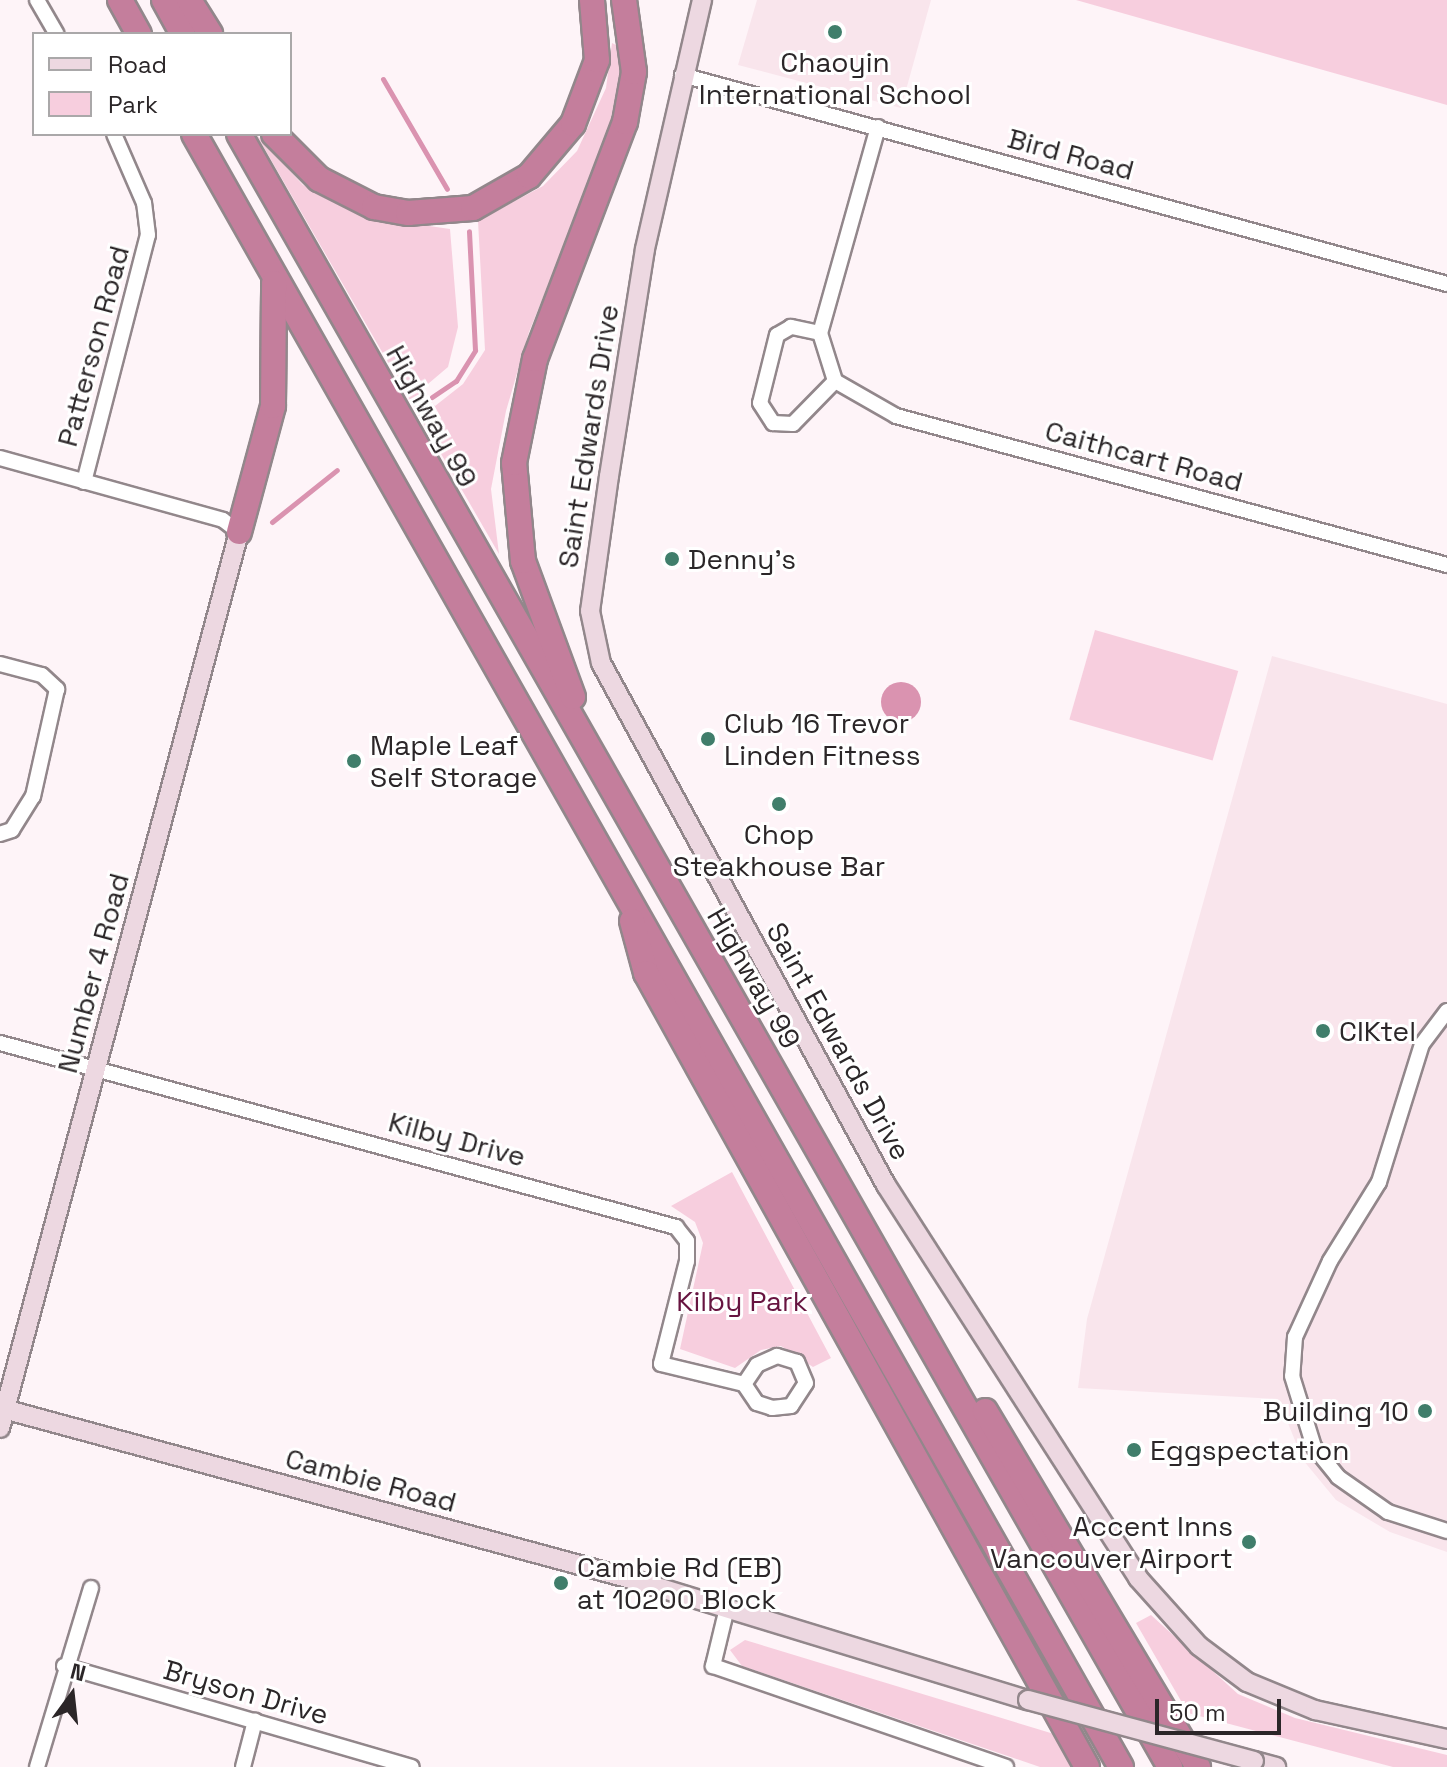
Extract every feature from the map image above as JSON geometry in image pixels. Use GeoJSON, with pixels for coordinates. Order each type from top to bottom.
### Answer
{"type":"FeatureCollection","features":[{"type":"Feature","properties":{"kind":"highway"},"geometry":{"type":"LineString","coordinates":[[120,0],[138,32]]}},
{"type":"Feature","properties":{"kind":"highway"},"geometry":{"type":"LineString","coordinates":[[164,0],[182,32]]}},
{"type":"Feature","properties":{"kind":"highway"},"geometry":{"type":"LineString","coordinates":[[189,0],[209,32]]}},
{"type":"Feature","properties":{"kind":"highway"},"geometry":{"type":"LineString","coordinates":[[276,136],[319,179],[374,207],[408,213],[473,208],[529,176],[573,124],[597,60],[592,0]]}},
{"type":"Feature","properties":{"kind":"highway"},"geometry":{"type":"LineString","coordinates":[[602,770],[523,561],[514,463],[535,359],[628,111],[633,41],[624,0]]}},
{"type":"Feature","properties":{"kind":"highway"},"geometry":{"type":"LineString","coordinates":[[195,136],[628,903],[887,1345],[1121,1767]]}},
{"type":"Feature","properties":{"kind":"highway","name":"Highway 99"},"geometry":{"type":"LineString","coordinates":[[240,136],[1170,1767]]}},
{"type":"Feature","properties":{"kind":"highway"},"geometry":{"type":"LineString","coordinates":[[239,532],[273,406],[273,277]]}},
{"type":"Feature","properties":{"kind":"highway"},"geometry":{"type":"LineString","coordinates":[[628,903],[646,973],[1087,1767]]}},
{"type":"Feature","properties":{"kind":"highway"},"geometry":{"type":"LineString","coordinates":[[907,1307],[948,1350],[1198,1767]]}},
{"type":"Feature","properties":{"kind":"main road","name":"Saint Edwards Drive"},"geometry":{"type":"LineString","coordinates":[[702,0],[682,75],[607,491],[590,611],[601,663],[886,1185],[1138,1578],[1199,1646],[1247,1682],[1315,1710],[1447,1739]]}},
{"type":"Feature","properties":{"kind":"main road","name":"Number 4 Road"},"geometry":{"type":"LineString","coordinates":[[0,1428],[239,532]]}},
{"type":"Feature","properties":{"kind":"main road","name":"Cambie Road"},"geometry":{"type":"LineString","coordinates":[[3,1409],[727,1608],[1028,1700],[1276,1767]]}},
{"type":"Feature","properties":{"kind":"street"},"geometry":{"type":"LineString","coordinates":[[37,0],[56,32]]}},
{"type":"Feature","properties":{"kind":"street","name":"Bird Road"},"geometry":{"type":"LineString","coordinates":[[682,75],[1447,284]]}},
{"type":"Feature","properties":{"kind":"street"},"geometry":{"type":"LineString","coordinates":[[820,333],[791,327],[777,335],[760,403],[773,423],[793,424],[835,381],[820,333],[878,127]]}},
{"type":"Feature","properties":{"kind":"street","name":"Patterson Road"},"geometry":{"type":"LineString","coordinates":[[84,482],[148,235],[144,203],[115,136]]}},
{"type":"Feature","properties":{"kind":"street","name":"Caithcart Road"},"geometry":{"type":"LineString","coordinates":[[835,381],[896,416],[1447,565]]}},
{"type":"Feature","properties":{"kind":"street"},"geometry":{"type":"LineString","coordinates":[[0,458],[223,520],[239,532]]}},
{"type":"Feature","properties":{"kind":"street"},"geometry":{"type":"LineString","coordinates":[[0,664],[42,675],[57,689],[33,796],[12,830],[0,834]]}},
{"type":"Feature","properties":{"kind":"street"},"geometry":{"type":"LineString","coordinates":[[1447,1011],[1422,1044],[1379,1182],[1304,1315],[1292,1376],[1314,1447],[1338,1477],[1388,1512],[1447,1531]]}},
{"type":"Feature","properties":{"kind":"street","name":"Kilby Drive"},"geometry":{"type":"LineString","coordinates":[[0,1043],[676,1227],[687,1241],[687,1261],[661,1364],[744,1384],[757,1403],[782,1410],[798,1400],[806,1383],[797,1362],[777,1356],[757,1365],[744,1384]]}},
{"type":"Feature","properties":{"kind":"street"},"geometry":{"type":"LineString","coordinates":[[37,1767],[64,1666],[91,1588]]}},
{"type":"Feature","properties":{"kind":"street"},"geometry":{"type":"LineString","coordinates":[[727,1608],[713,1666],[1006,1767]]}},
{"type":"Feature","properties":{"kind":"street","name":"Bryson Drive"},"geometry":{"type":"LineString","coordinates":[[64,1666],[412,1767]]}},
{"type":"Feature","properties":{"kind":"street"},"geometry":{"type":"LineString","coordinates":[[243,1767],[255,1721]]}},
{"type":"Feature","properties":{"kind":"shaded area","name":"Chaoyin International School"},"geometry":{"type":"Polygon","coordinates":[[[757,0],[931,0],[901,108],[738,65],[757,0]]]}},
{"type":"Feature","properties":{"kind":"shaded area"},"geometry":{"type":"Polygon","coordinates":[[[1272,656],[1447,704],[1447,1552],[1390,1532],[1336,1500],[1303,1460],[1278,1399],[1078,1388],[1087,1319],[1272,656]]]}},
{"type":"Feature","properties":{"kind":"shaded area"},"geometry":{"type":"Polygon","coordinates":[[[901,682],[915,688],[921,702],[915,716],[901,722],[887,716],[881,702],[887,688],[901,682]]]}},
{"type":"Feature","properties":{"kind":"green space"},"geometry":{"type":"Polygon","coordinates":[[[1076,0],[1447,0],[1447,105],[1076,0]]]}},
{"type":"Feature","properties":{"kind":"green space"},"geometry":{"type":"Polygon","coordinates":[[[612,43],[618,46],[620,72],[607,139],[529,332],[506,411],[491,489],[499,554],[257,136],[303,185],[367,217],[450,229],[458,327],[448,367],[422,389],[435,406],[463,384],[485,350],[478,221],[543,186],[577,151],[606,88],[612,43]]]}},
{"type":"Feature","properties":{"kind":"green space"},"geometry":{"type":"Polygon","coordinates":[[[1095,630],[1238,671],[1213,760],[1069,719],[1095,630]]]}},
{"type":"Feature","properties":{"kind":"green space","name":"Kilby Park"},"geometry":{"type":"Polygon","coordinates":[[[732,1172],[831,1358],[813,1367],[781,1346],[761,1350],[735,1368],[680,1349],[703,1243],[695,1222],[671,1206],[732,1172]]]}},
{"type":"Feature","properties":{"kind":"green space"},"geometry":{"type":"Polygon","coordinates":[[[1151,1615],[1238,1694],[1295,1718],[1447,1755],[1447,1767],[1393,1767],[1188,1713],[1136,1623],[1151,1615]]]}},
{"type":"Feature","properties":{"kind":"green space"},"geometry":{"type":"Polygon","coordinates":[[[745,1640],[1054,1734],[1074,1767],[1040,1767],[742,1666],[730,1650],[745,1640]]]}},
{"type":"Feature","properties":{"kind":"waterway"},"geometry":{"type":"LineString","coordinates":[[383,79],[447,189]]}},
{"type":"Feature","properties":{"kind":"waterway"},"geometry":{"type":"LineString","coordinates":[[432,397],[456,381],[475,350],[469,231]]}},
{"type":"Feature","properties":{"kind":"waterway"},"geometry":{"type":"LineString","coordinates":[[272,522],[337,470]]}},
{"type":"Feature","properties":{"kind":"place","name":"Chaoyin International School"},"geometry":{"type":"Point","coordinates":[835,32]}},
{"type":"Feature","properties":{"kind":"place","name":"Denny's"},"geometry":{"type":"Point","coordinates":[672,559]}},
{"type":"Feature","properties":{"kind":"place","name":"Club 16 Trevor Linden Fitness"},"geometry":{"type":"Point","coordinates":[708,739]}},
{"type":"Feature","properties":{"kind":"place","name":"Maple Leaf Self Storage"},"geometry":{"type":"Point","coordinates":[354,761]}},
{"type":"Feature","properties":{"kind":"place","name":"Chop Steakhouse Bar"},"geometry":{"type":"Point","coordinates":[779,804]}},
{"type":"Feature","properties":{"kind":"place","name":"CIKtel"},"geometry":{"type":"Point","coordinates":[1323,1031]}},
{"type":"Feature","properties":{"kind":"place","name":"Building 10"},"geometry":{"type":"Point","coordinates":[1425,1411]}},
{"type":"Feature","properties":{"kind":"place","name":"Eggspectation"},"geometry":{"type":"Point","coordinates":[1134,1450]}},
{"type":"Feature","properties":{"kind":"place","name":"Accent Inns Vancouver Airport"},"geometry":{"type":"Point","coordinates":[1249,1542]}},
{"type":"Feature","properties":{"kind":"place","name":"Cambie Rd (EB) at 10200 Block"},"geometry":{"type":"Point","coordinates":[561,1583]}}]}
